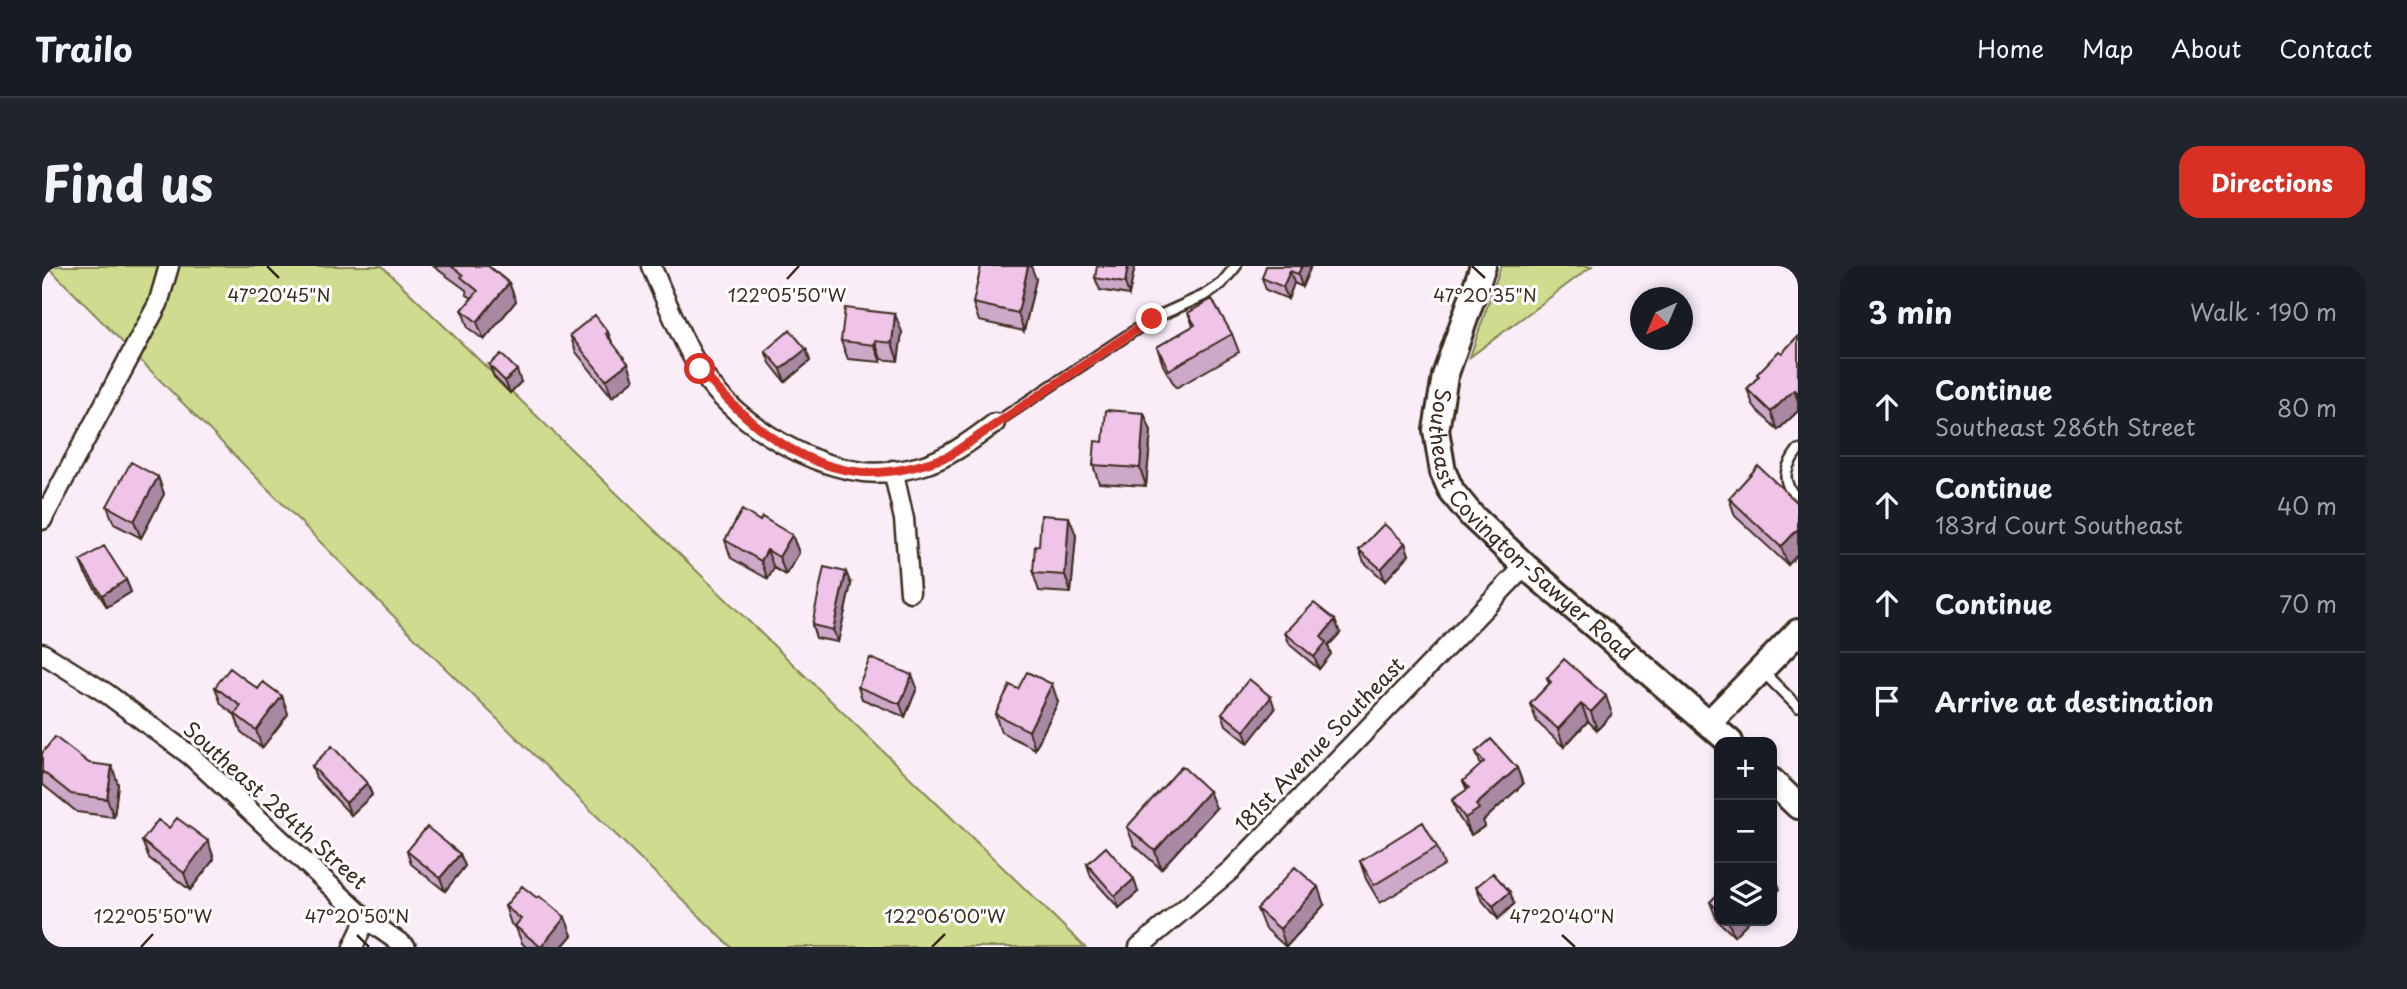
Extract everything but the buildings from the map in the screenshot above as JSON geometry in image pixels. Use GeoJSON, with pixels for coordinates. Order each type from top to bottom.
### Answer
{"type":"FeatureCollection","features":[{"type":"Feature","properties":{"kind":"street"},"geometry":{"type":"LineString","coordinates":[[42,520],[158,304],[169,266]]}},
{"type":"Feature","properties":{"kind":"street"},"geometry":{"type":"LineString","coordinates":[[651,266],[700,369],[725,399],[755,425],[791,449],[825,464],[860,472],[893,470],[922,466],[949,456],[995,423]]}},
{"type":"Feature","properties":{"kind":"street","name":"Southeast Covington-Sawyer Road"},"geometry":{"type":"LineString","coordinates":[[1483,266],[1445,376],[1436,430],[1438,453],[1452,492],[1525,566],[1724,737]]}},
{"type":"Feature","properties":{"kind":"street"},"geometry":{"type":"LineString","coordinates":[[893,470],[904,519],[910,592]]}},
{"type":"Feature","properties":{"kind":"street","name":"181st Avenue Southeast"},"geometry":{"type":"LineString","coordinates":[[1139,947],[1231,870],[1525,566]]}},
{"type":"Feature","properties":{"kind":"street"},"geometry":{"type":"LineString","coordinates":[[1709,723],[1798,632]]}},
{"type":"Feature","properties":{"kind":"street","name":"Southeast 284th Street"},"geometry":{"type":"LineString","coordinates":[[42,653],[106,693],[191,756],[366,919],[405,947]]}},
{"type":"Feature","properties":{"kind":"street"},"geometry":{"type":"LineString","coordinates":[[1777,786],[1798,806]]}},
{"type":"Feature","properties":{"kind":"street"},"geometry":{"type":"LineString","coordinates":[[353,947],[366,919]]}},
{"type":"Feature","properties":{"kind":"lane"},"geometry":{"type":"LineString","coordinates":[[995,423],[1152,319],[1203,296],[1221,284],[1236,266]]}},
{"type":"Feature","properties":{"kind":"lane"},"geometry":{"type":"LineString","coordinates":[[1798,450],[1785,477],[1785,484],[1798,500]]}},
{"type":"Feature","properties":{"kind":"lane"},"geometry":{"type":"LineString","coordinates":[[1760,670],[1798,707]]}},
{"type":"Feature","properties":{"kind":"green space"},"geometry":{"type":"Polygon","coordinates":[[[47,266],[382,266],[1085,947],[731,947],[443,666],[47,266]]]}},
{"type":"Feature","properties":{"kind":"green space"},"geometry":{"type":"Polygon","coordinates":[[[1501,266],[1592,266],[1470,357],[1501,266]]]}},
{"type":"Feature","properties":{"kind":"route"},"geometry":{"type":"LineString","coordinates":[[700,369],[725,399],[755,425],[791,449],[825,464],[860,472],[893,470],[922,466],[949,456],[1152,319]]}}]}
